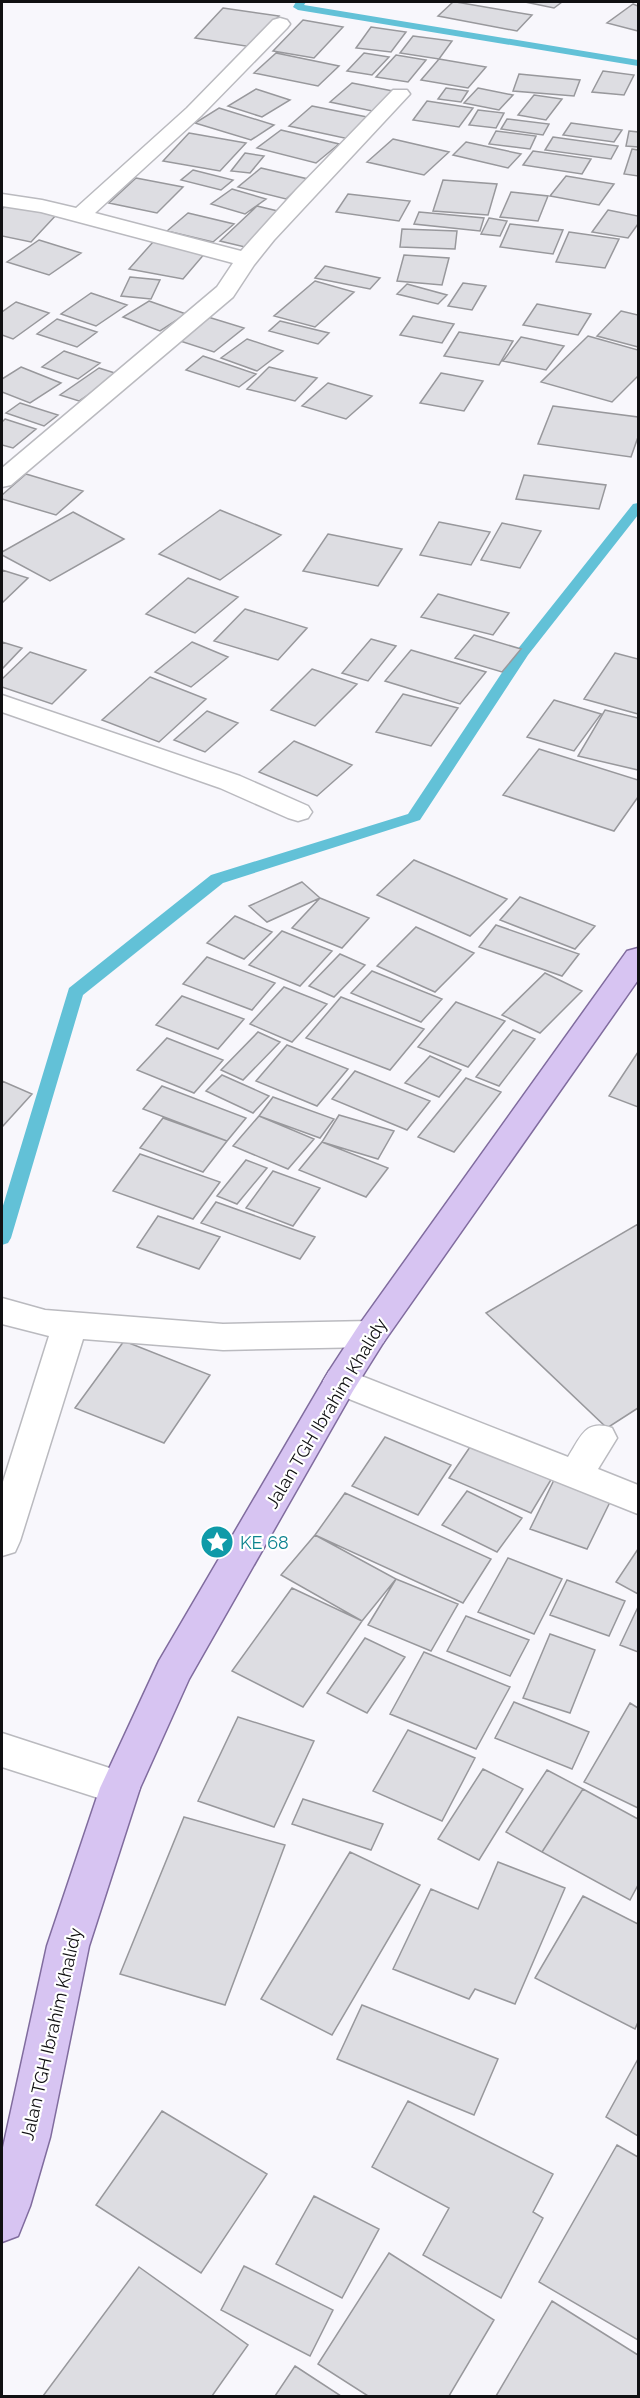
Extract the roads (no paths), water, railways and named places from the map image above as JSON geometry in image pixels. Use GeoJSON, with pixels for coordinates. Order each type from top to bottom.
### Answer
{"type":"FeatureCollection","features":[{"type":"Feature","properties":{"kind":"main road","name":"Jalan TGH Ibrahim Khalidy"},"geometry":{"type":"LineString","coordinates":[[2,2220],[28,2137],[68,1946],[120,1788],[173,1672],[341,1381],[371,1334],[636,965]]}},
{"type":"Feature","properties":{"kind":"street"},"geometry":{"type":"LineString","coordinates":[[80,216],[194,112],[280,24]]}},
{"type":"Feature","properties":{"kind":"street"},"geometry":{"type":"LineString","coordinates":[[2,480],[225,292],[236,278],[245,260],[319,177],[400,94]]}},
{"type":"Feature","properties":{"kind":"street"},"geometry":{"type":"LineString","coordinates":[[2,200],[42,206],[245,260]]}},
{"type":"Feature","properties":{"kind":"street"},"geometry":{"type":"LineString","coordinates":[[2,703],[230,782],[298,812]]}},
{"type":"Feature","properties":{"kind":"street"},"geometry":{"type":"LineString","coordinates":[[2,1311],[57,1324],[223,1337],[371,1334]]}},
{"type":"Feature","properties":{"kind":"street"},"geometry":{"type":"LineString","coordinates":[[2,1541],[57,1324]]}},
{"type":"Feature","properties":{"kind":"street"},"geometry":{"type":"LineString","coordinates":[[341,1381],[639,1500]]}},
{"type":"Feature","properties":{"kind":"street"},"geometry":{"type":"LineString","coordinates":[[575,1475],[599,1438]]}},
{"type":"Feature","properties":{"kind":"street"},"geometry":{"type":"LineString","coordinates":[[2,1750],[120,1788]]}},
{"type":"Feature","properties":{"kind":"waterway"},"geometry":{"type":"LineString","coordinates":[[301,2],[298,7],[638,63]]}},
{"type":"Feature","properties":{"kind":"waterway"},"geometry":{"type":"LineString","coordinates":[[2,1238],[75,992],[217,879],[414,817],[522,653],[638,507]]}},
{"type":"Feature","properties":{"kind":"place","name":"KE 68"},"geometry":{"type":"Point","coordinates":[217,1542]}}]}
